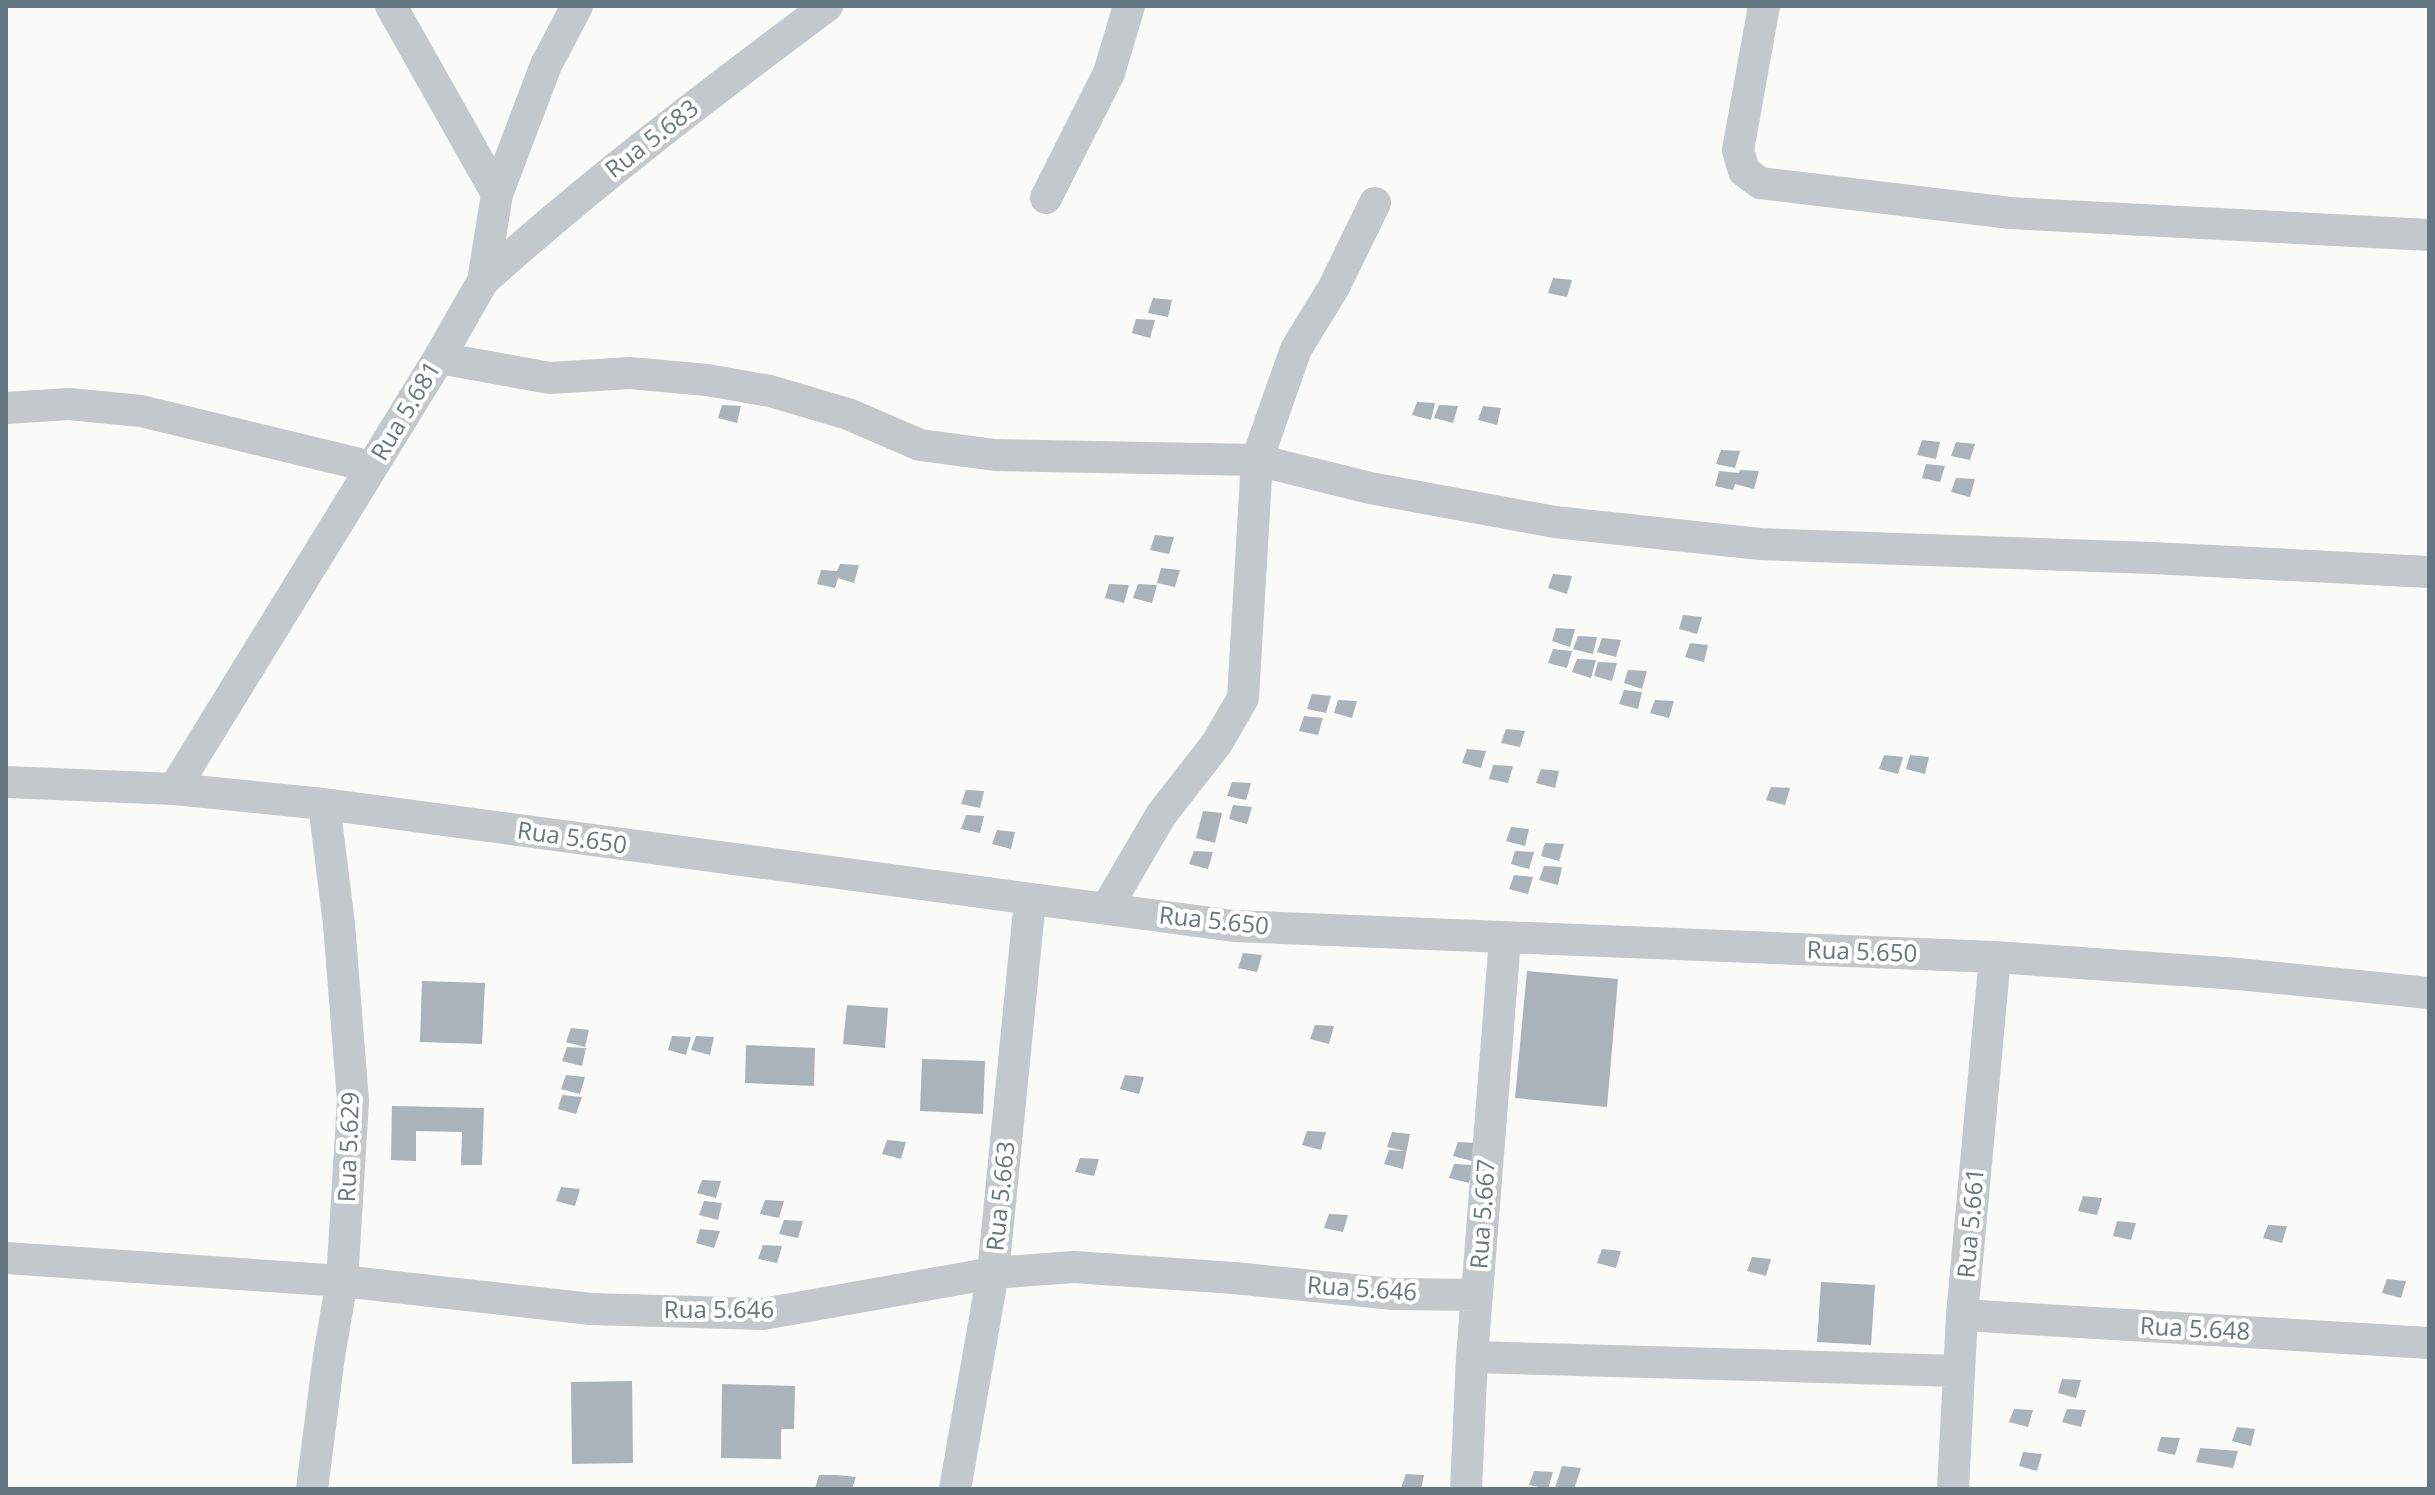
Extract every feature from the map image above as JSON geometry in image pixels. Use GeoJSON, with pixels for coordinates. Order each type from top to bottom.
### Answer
{"type":"FeatureCollection","features":[{"type":"Feature","properties":{"kind":"street"},"geometry":{"type":"LineString","coordinates":[[391,6],[497,194]]}},
{"type":"Feature","properties":{"kind":"street","name":"Rua 5.681"},"geometry":{"type":"LineString","coordinates":[[174,789],[439,358],[483,281],[497,194],[546,65],[577,6]]}},
{"type":"Feature","properties":{"kind":"street","name":"Rua 5.683"},"geometry":{"type":"LineString","coordinates":[[483,281],[542,227],[669,123],[827,6]]}},
{"type":"Feature","properties":{"kind":"street"},"geometry":{"type":"LineString","coordinates":[[1046,198],[1109,73],[1129,6]]}},
{"type":"Feature","properties":{"kind":"street"},"geometry":{"type":"LineString","coordinates":[[1764,6],[1738,150],[1744,171],[1760,183],[2010,213],[2429,235]]}},
{"type":"Feature","properties":{"kind":"street"},"geometry":{"type":"LineString","coordinates":[[1106,909],[1161,815],[1217,743],[1243,698],[1257,460],[1296,349],[1334,287],[1375,203]]}},
{"type":"Feature","properties":{"kind":"street"},"geometry":{"type":"LineString","coordinates":[[439,358],[550,378],[630,373],[720,382],[770,391],[848,414],[920,445],[995,455],[1257,460],[1370,488],[1555,522],[1760,544],[2152,558],[2429,572]]}},
{"type":"Feature","properties":{"kind":"street"},"geometry":{"type":"LineString","coordinates":[[6,408],[69,404],[141,411],[372,467]]}},
{"type":"Feature","properties":{"kind":"street","name":"Rua 5.650"},"geometry":{"type":"LineString","coordinates":[[6,782],[174,789],[324,804],[1234,926],[1995,957],[2238,974],[2429,993]]}},
{"type":"Feature","properties":{"kind":"street","name":"Rua 5.629"},"geometry":{"type":"LineString","coordinates":[[312,1489],[342,1281],[353,1101],[339,924],[324,804]]}},
{"type":"Feature","properties":{"kind":"street","name":"Rua 5.663"},"geometry":{"type":"LineString","coordinates":[[955,1489],[993,1273],[1030,900]]}},
{"type":"Feature","properties":{"kind":"street","name":"Rua 5.667"},"geometry":{"type":"LineString","coordinates":[[1466,1489],[1472,1357],[1505,939]]}},
{"type":"Feature","properties":{"kind":"street","name":"Rua 5.661"},"geometry":{"type":"LineString","coordinates":[[1953,1489],[1962,1315],[1995,957]]}},
{"type":"Feature","properties":{"kind":"street","name":"Rua 5.646"},"geometry":{"type":"LineString","coordinates":[[6,1258],[342,1281],[591,1309],[763,1314],[993,1273],[1074,1267],[1234,1278],[1393,1294],[1477,1295]]}},
{"type":"Feature","properties":{"kind":"street","name":"Rua 5.648"},"geometry":{"type":"LineString","coordinates":[[1962,1315],[2429,1343]]}},
{"type":"Feature","properties":{"kind":"street"},"geometry":{"type":"LineString","coordinates":[[1472,1357],[1959,1371]]}},
{"type":"Feature","properties":{"kind":"building"},"geometry":{"type":"Polygon","coordinates":[[[1553,278],[1572,280],[1567,297],[1548,293],[1553,278]]]}},
{"type":"Feature","properties":{"kind":"building"},"geometry":{"type":"Polygon","coordinates":[[[1153,298],[1172,300],[1168,317],[1148,313],[1153,298]]]}},
{"type":"Feature","properties":{"kind":"building"},"geometry":{"type":"Polygon","coordinates":[[[1136,319],[1155,320],[1150,338],[1132,333],[1136,319]]]}},
{"type":"Feature","properties":{"kind":"building"},"geometry":{"type":"Polygon","coordinates":[[[1417,402],[1435,403],[1431,420],[1412,415],[1417,402]]]}},
{"type":"Feature","properties":{"kind":"building"},"geometry":{"type":"Polygon","coordinates":[[[722,405],[741,406],[737,423],[718,418],[722,405]]]}},
{"type":"Feature","properties":{"kind":"building"},"geometry":{"type":"Polygon","coordinates":[[[1439,405],[1458,406],[1453,423],[1434,418],[1439,405]]]}},
{"type":"Feature","properties":{"kind":"building"},"geometry":{"type":"Polygon","coordinates":[[[1483,406],[1501,408],[1497,425],[1478,420],[1483,406]]]}},
{"type":"Feature","properties":{"kind":"building"},"geometry":{"type":"Polygon","coordinates":[[[1922,440],[1940,442],[1936,459],[1917,455],[1922,440]]]}},
{"type":"Feature","properties":{"kind":"building"},"geometry":{"type":"Polygon","coordinates":[[[1956,442],[1975,444],[1970,460],[1951,456],[1956,442]]]}},
{"type":"Feature","properties":{"kind":"building"},"geometry":{"type":"Polygon","coordinates":[[[1721,450],[1740,451],[1735,468],[1716,464],[1721,450]]]}},
{"type":"Feature","properties":{"kind":"building"},"geometry":{"type":"Polygon","coordinates":[[[1926,464],[1945,466],[1940,482],[1922,478],[1926,464]]]}},
{"type":"Feature","properties":{"kind":"building"},"geometry":{"type":"Polygon","coordinates":[[[1740,470],[1759,471],[1754,489],[1735,484],[1733,490],[1715,486],[1719,471],[1739,473],[1740,470]]]}},
{"type":"Feature","properties":{"kind":"building"},"geometry":{"type":"Polygon","coordinates":[[[1956,478],[1975,479],[1970,497],[1951,492],[1956,478]]]}},
{"type":"Feature","properties":{"kind":"building"},"geometry":{"type":"Polygon","coordinates":[[[1155,535],[1174,537],[1169,554],[1150,550],[1155,535]]]}},
{"type":"Feature","properties":{"kind":"building"},"geometry":{"type":"Polygon","coordinates":[[[840,564],[859,565],[854,583],[838,578],[835,588],[817,584],[821,570],[837,571],[840,564]]]}},
{"type":"Feature","properties":{"kind":"building"},"geometry":{"type":"Polygon","coordinates":[[[1161,568],[1180,570],[1175,587],[1157,583],[1161,568]]]}},
{"type":"Feature","properties":{"kind":"building"},"geometry":{"type":"Polygon","coordinates":[[[1553,574],[1572,576],[1567,594],[1548,588],[1553,574]]]}},
{"type":"Feature","properties":{"kind":"building"},"geometry":{"type":"Polygon","coordinates":[[[1109,584],[1129,585],[1124,603],[1105,598],[1109,584]]]}},
{"type":"Feature","properties":{"kind":"building"},"geometry":{"type":"Polygon","coordinates":[[[1138,584],[1157,585],[1152,603],[1133,598],[1138,584]]]}},
{"type":"Feature","properties":{"kind":"building"},"geometry":{"type":"Polygon","coordinates":[[[1683,615],[1702,617],[1697,634],[1679,629],[1683,615]]]}},
{"type":"Feature","properties":{"kind":"building"},"geometry":{"type":"Polygon","coordinates":[[[1556,628],[1575,629],[1570,647],[1552,641],[1556,628]]]}},
{"type":"Feature","properties":{"kind":"building"},"geometry":{"type":"Polygon","coordinates":[[[1578,636],[1597,637],[1593,654],[1573,649],[1578,636]]]}},
{"type":"Feature","properties":{"kind":"building"},"geometry":{"type":"Polygon","coordinates":[[[1602,638],[1621,640],[1616,657],[1597,652],[1602,638]]]}},
{"type":"Feature","properties":{"kind":"building"},"geometry":{"type":"Polygon","coordinates":[[[1690,643],[1708,645],[1704,662],[1685,657],[1690,643]]]}},
{"type":"Feature","properties":{"kind":"building"},"geometry":{"type":"Polygon","coordinates":[[[1553,649],[1572,651],[1567,668],[1548,663],[1553,649]]]}},
{"type":"Feature","properties":{"kind":"building"},"geometry":{"type":"Polygon","coordinates":[[[1577,659],[1596,660],[1591,678],[1572,672],[1577,659]]]}},
{"type":"Feature","properties":{"kind":"building"},"geometry":{"type":"Polygon","coordinates":[[[1598,662],[1617,663],[1612,681],[1594,676],[1598,662]]]}},
{"type":"Feature","properties":{"kind":"building"},"geometry":{"type":"Polygon","coordinates":[[[1628,670],[1647,671],[1642,689],[1624,683],[1628,670]]]}},
{"type":"Feature","properties":{"kind":"building"},"geometry":{"type":"Polygon","coordinates":[[[1624,690],[1642,692],[1638,709],[1619,704],[1624,690]]]}},
{"type":"Feature","properties":{"kind":"building"},"geometry":{"type":"Polygon","coordinates":[[[1312,694],[1331,696],[1326,713],[1307,709],[1312,694]]]}},
{"type":"Feature","properties":{"kind":"building"},"geometry":{"type":"Polygon","coordinates":[[[1338,700],[1357,701],[1352,718],[1334,713],[1338,700]]]}},
{"type":"Feature","properties":{"kind":"building"},"geometry":{"type":"Polygon","coordinates":[[[1655,700],[1674,701],[1669,718],[1650,713],[1655,700]]]}},
{"type":"Feature","properties":{"kind":"building"},"geometry":{"type":"Polygon","coordinates":[[[1304,716],[1323,718],[1318,735],[1299,731],[1304,716]]]}},
{"type":"Feature","properties":{"kind":"building"},"geometry":{"type":"Polygon","coordinates":[[[1506,729],[1525,731],[1520,747],[1501,743],[1506,729]]]}},
{"type":"Feature","properties":{"kind":"building"},"geometry":{"type":"Polygon","coordinates":[[[1467,749],[1486,751],[1481,768],[1462,763],[1467,749]]]}},
{"type":"Feature","properties":{"kind":"building"},"geometry":{"type":"Polygon","coordinates":[[[1884,755],[1903,757],[1898,774],[1879,769],[1884,755]]]}},
{"type":"Feature","properties":{"kind":"building"},"geometry":{"type":"Polygon","coordinates":[[[1910,755],[1929,757],[1925,774],[1906,769],[1910,755]]]}},
{"type":"Feature","properties":{"kind":"building"},"geometry":{"type":"Polygon","coordinates":[[[1493,765],[1513,766],[1508,783],[1489,779],[1493,765]]]}},
{"type":"Feature","properties":{"kind":"building"},"geometry":{"type":"Polygon","coordinates":[[[1541,769],[1559,771],[1555,788],[1536,783],[1541,769]]]}},
{"type":"Feature","properties":{"kind":"building"},"geometry":{"type":"Polygon","coordinates":[[[1232,782],[1251,783],[1246,800],[1227,796],[1232,782]]]}},
{"type":"Feature","properties":{"kind":"building"},"geometry":{"type":"Polygon","coordinates":[[[1771,787],[1790,788],[1785,805],[1766,800],[1771,787]]]}},
{"type":"Feature","properties":{"kind":"building"},"geometry":{"type":"Polygon","coordinates":[[[966,790],[984,791],[980,808],[961,804],[966,790]]]}},
{"type":"Feature","properties":{"kind":"building"},"geometry":{"type":"Polygon","coordinates":[[[1233,805],[1252,807],[1247,824],[1229,819],[1233,805]]]}},
{"type":"Feature","properties":{"kind":"building"},"geometry":{"type":"Polygon","coordinates":[[[1203,811],[1222,813],[1215,843],[1196,838],[1203,811]]]}},
{"type":"Feature","properties":{"kind":"building"},"geometry":{"type":"Polygon","coordinates":[[[966,815],[984,816],[980,833],[961,829],[966,815]]]}},
{"type":"Feature","properties":{"kind":"building"},"geometry":{"type":"Polygon","coordinates":[[[1511,827],[1529,829],[1525,846],[1506,841],[1511,827]]]}},
{"type":"Feature","properties":{"kind":"building"},"geometry":{"type":"Polygon","coordinates":[[[997,830],[1015,832],[1011,849],[992,844],[997,830]]]}},
{"type":"Feature","properties":{"kind":"building"},"geometry":{"type":"Polygon","coordinates":[[[1545,843],[1564,844],[1559,861],[1541,856],[1545,843]]]}},
{"type":"Feature","properties":{"kind":"building"},"geometry":{"type":"Polygon","coordinates":[[[1194,851],[1213,852],[1208,869],[1189,864],[1194,851]]]}},
{"type":"Feature","properties":{"kind":"building"},"geometry":{"type":"Polygon","coordinates":[[[1515,851],[1534,852],[1529,869],[1511,864],[1515,851]]]}},
{"type":"Feature","properties":{"kind":"building"},"geometry":{"type":"Polygon","coordinates":[[[1544,866],[1562,867],[1558,885],[1539,880],[1544,866]]]}},
{"type":"Feature","properties":{"kind":"building"},"geometry":{"type":"Polygon","coordinates":[[[1514,875],[1533,877],[1528,894],[1509,889],[1514,875]]]}},
{"type":"Feature","properties":{"kind":"building"},"geometry":{"type":"Polygon","coordinates":[[[1243,953],[1262,955],[1257,972],[1238,968],[1243,953]]]}},
{"type":"Feature","properties":{"kind":"building"},"geometry":{"type":"Polygon","coordinates":[[[1527,971],[1618,979],[1607,1107],[1515,1098],[1527,971]]]}},
{"type":"Feature","properties":{"kind":"building"},"geometry":{"type":"Polygon","coordinates":[[[422,981],[485,983],[482,1044],[420,1042],[422,981]]]}},
{"type":"Feature","properties":{"kind":"building"},"geometry":{"type":"Polygon","coordinates":[[[847,1005],[888,1008],[885,1048],[843,1044],[847,1005]]]}},
{"type":"Feature","properties":{"kind":"building"},"geometry":{"type":"Polygon","coordinates":[[[1315,1025],[1334,1026],[1329,1044],[1310,1039],[1315,1025]]]}},
{"type":"Feature","properties":{"kind":"building"},"geometry":{"type":"Polygon","coordinates":[[[571,1028],[589,1030],[585,1047],[566,1042],[571,1028]]]}},
{"type":"Feature","properties":{"kind":"building"},"geometry":{"type":"Polygon","coordinates":[[[672,1036],[691,1037],[686,1055],[668,1050],[672,1036]]]}},
{"type":"Feature","properties":{"kind":"building"},"geometry":{"type":"Polygon","coordinates":[[[696,1036],[714,1037],[710,1055],[691,1050],[696,1036]]]}},
{"type":"Feature","properties":{"kind":"building"},"geometry":{"type":"Polygon","coordinates":[[[746,1045],[815,1048],[814,1086],[745,1083],[746,1045]]]}},
{"type":"Feature","properties":{"kind":"building"},"geometry":{"type":"Polygon","coordinates":[[[567,1047],[586,1048],[582,1066],[562,1061],[567,1047]]]}},
{"type":"Feature","properties":{"kind":"building"},"geometry":{"type":"Polygon","coordinates":[[[922,1059],[985,1061],[983,1114],[920,1111],[922,1059]]]}},
{"type":"Feature","properties":{"kind":"building"},"geometry":{"type":"Polygon","coordinates":[[[566,1075],[585,1077],[580,1094],[561,1089],[566,1075]]]}},
{"type":"Feature","properties":{"kind":"building"},"geometry":{"type":"Polygon","coordinates":[[[1125,1075],[1144,1077],[1139,1094],[1120,1089],[1125,1075]]]}},
{"type":"Feature","properties":{"kind":"building"},"geometry":{"type":"Polygon","coordinates":[[[562,1095],[582,1097],[576,1114],[558,1109],[562,1095]]]}},
{"type":"Feature","properties":{"kind":"building"},"geometry":{"type":"Polygon","coordinates":[[[392,1106],[484,1108],[482,1165],[461,1165],[462,1132],[416,1131],[416,1161],[391,1160],[392,1106]]]}},
{"type":"Feature","properties":{"kind":"building"},"geometry":{"type":"Polygon","coordinates":[[[1307,1131],[1326,1132],[1321,1150],[1302,1145],[1307,1131]]]}},
{"type":"Feature","properties":{"kind":"building"},"geometry":{"type":"Polygon","coordinates":[[[1392,1132],[1410,1134],[1403,1169],[1384,1164],[1389,1150],[1405,1151],[1387,1147],[1392,1132]]]}},
{"type":"Feature","properties":{"kind":"building"},"geometry":{"type":"Polygon","coordinates":[[[887,1140],[906,1142],[901,1159],[882,1154],[887,1140]]]}},
{"type":"Feature","properties":{"kind":"building"},"geometry":{"type":"Polygon","coordinates":[[[1458,1142],[1476,1143],[1472,1161],[1453,1156],[1458,1142]]]}},
{"type":"Feature","properties":{"kind":"building"},"geometry":{"type":"Polygon","coordinates":[[[1080,1158],[1099,1159],[1094,1176],[1075,1172],[1080,1158]]]}},
{"type":"Feature","properties":{"kind":"building"},"geometry":{"type":"Polygon","coordinates":[[[1454,1164],[1473,1165],[1469,1183],[1449,1178],[1454,1164]]]}},
{"type":"Feature","properties":{"kind":"building"},"geometry":{"type":"Polygon","coordinates":[[[702,1180],[721,1181],[716,1198],[697,1193],[702,1180]]]}},
{"type":"Feature","properties":{"kind":"building"},"geometry":{"type":"Polygon","coordinates":[[[561,1187],[580,1189],[575,1206],[556,1201],[561,1187]]]}},
{"type":"Feature","properties":{"kind":"building"},"geometry":{"type":"Polygon","coordinates":[[[2083,1196],[2102,1198],[2097,1215],[2078,1211],[2083,1196]]]}},
{"type":"Feature","properties":{"kind":"building"},"geometry":{"type":"Polygon","coordinates":[[[765,1200],[784,1201],[779,1218],[760,1214],[765,1200]]]}},
{"type":"Feature","properties":{"kind":"building"},"geometry":{"type":"Polygon","coordinates":[[[704,1201],[722,1203],[718,1220],[699,1215],[704,1201]]]}},
{"type":"Feature","properties":{"kind":"building"},"geometry":{"type":"Polygon","coordinates":[[[1329,1214],[1348,1215],[1343,1232],[1324,1228],[1329,1214]]]}},
{"type":"Feature","properties":{"kind":"building"},"geometry":{"type":"Polygon","coordinates":[[[784,1220],[803,1221],[798,1238],[779,1234],[784,1220]]]}},
{"type":"Feature","properties":{"kind":"building"},"geometry":{"type":"Polygon","coordinates":[[[2117,1221],[2136,1223],[2131,1240],[2113,1236],[2117,1221]]]}},
{"type":"Feature","properties":{"kind":"building"},"geometry":{"type":"Polygon","coordinates":[[[2268,1225],[2287,1226],[2282,1243],[2263,1238],[2268,1225]]]}},
{"type":"Feature","properties":{"kind":"building"},"geometry":{"type":"Polygon","coordinates":[[[700,1229],[720,1231],[714,1248],[696,1243],[700,1229]]]}},
{"type":"Feature","properties":{"kind":"building"},"geometry":{"type":"Polygon","coordinates":[[[763,1245],[782,1246],[777,1263],[758,1259],[763,1245]]]}},
{"type":"Feature","properties":{"kind":"building"},"geometry":{"type":"Polygon","coordinates":[[[1602,1249],[1621,1251],[1616,1268],[1597,1263],[1602,1249]]]}},
{"type":"Feature","properties":{"kind":"building"},"geometry":{"type":"Polygon","coordinates":[[[1752,1257],[1771,1259],[1766,1276],[1747,1271],[1752,1257]]]}},
{"type":"Feature","properties":{"kind":"building"},"geometry":{"type":"Polygon","coordinates":[[[2387,1279],[2406,1281],[2401,1298],[2382,1293],[2387,1279]]]}},
{"type":"Feature","properties":{"kind":"building"},"geometry":{"type":"Polygon","coordinates":[[[1821,1282],[1875,1285],[1871,1345],[1817,1342],[1821,1282]]]}},
{"type":"Feature","properties":{"kind":"building"},"geometry":{"type":"Polygon","coordinates":[[[2062,1379],[2081,1380],[2076,1398],[2058,1393],[2062,1379]]]}},
{"type":"Feature","properties":{"kind":"building"},"geometry":{"type":"Polygon","coordinates":[[[632,1381],[633,1463],[572,1464],[571,1382],[632,1381]]]}},
{"type":"Feature","properties":{"kind":"building"},"geometry":{"type":"Polygon","coordinates":[[[722,1384],[795,1386],[794,1429],[781,1429],[781,1459],[721,1458],[722,1384]]]}},
{"type":"Feature","properties":{"kind":"building"},"geometry":{"type":"Polygon","coordinates":[[[2014,1409],[2033,1410],[2028,1427],[2009,1422],[2014,1409]]]}},
{"type":"Feature","properties":{"kind":"building"},"geometry":{"type":"Polygon","coordinates":[[[2067,1409],[2086,1410],[2081,1427],[2062,1422],[2067,1409]]]}},
{"type":"Feature","properties":{"kind":"building"},"geometry":{"type":"Polygon","coordinates":[[[2237,1427],[2255,1429],[2251,1446],[2232,1441],[2237,1427]]]}},
{"type":"Feature","properties":{"kind":"building"},"geometry":{"type":"Polygon","coordinates":[[[2161,1437],[2180,1438],[2175,1455],[2157,1451],[2161,1437]]]}},
{"type":"Feature","properties":{"kind":"building"},"geometry":{"type":"Polygon","coordinates":[[[2200,1448],[2238,1451],[2233,1468],[2196,1462],[2200,1448]]]}},
{"type":"Feature","properties":{"kind":"building"},"geometry":{"type":"Polygon","coordinates":[[[2023,1452],[2042,1454],[2037,1471],[2019,1466],[2023,1452]]]}},
{"type":"Feature","properties":{"kind":"building"},"geometry":{"type":"Polygon","coordinates":[[[1562,1466],[1581,1468],[1574,1489],[1555,1488],[1562,1466]]]}},
{"type":"Feature","properties":{"kind":"building"},"geometry":{"type":"Polygon","coordinates":[[[1534,1471],[1553,1472],[1548,1489],[1529,1485],[1534,1471]]]}},
{"type":"Feature","properties":{"kind":"building"},"geometry":{"type":"Polygon","coordinates":[[[1406,1474],[1424,1475],[1421,1489],[1401,1488],[1406,1474]]]}},
{"type":"Feature","properties":{"kind":"building"},"geometry":{"type":"Polygon","coordinates":[[[819,1475],[856,1477],[852,1489],[815,1489],[819,1475]]]}}]}
